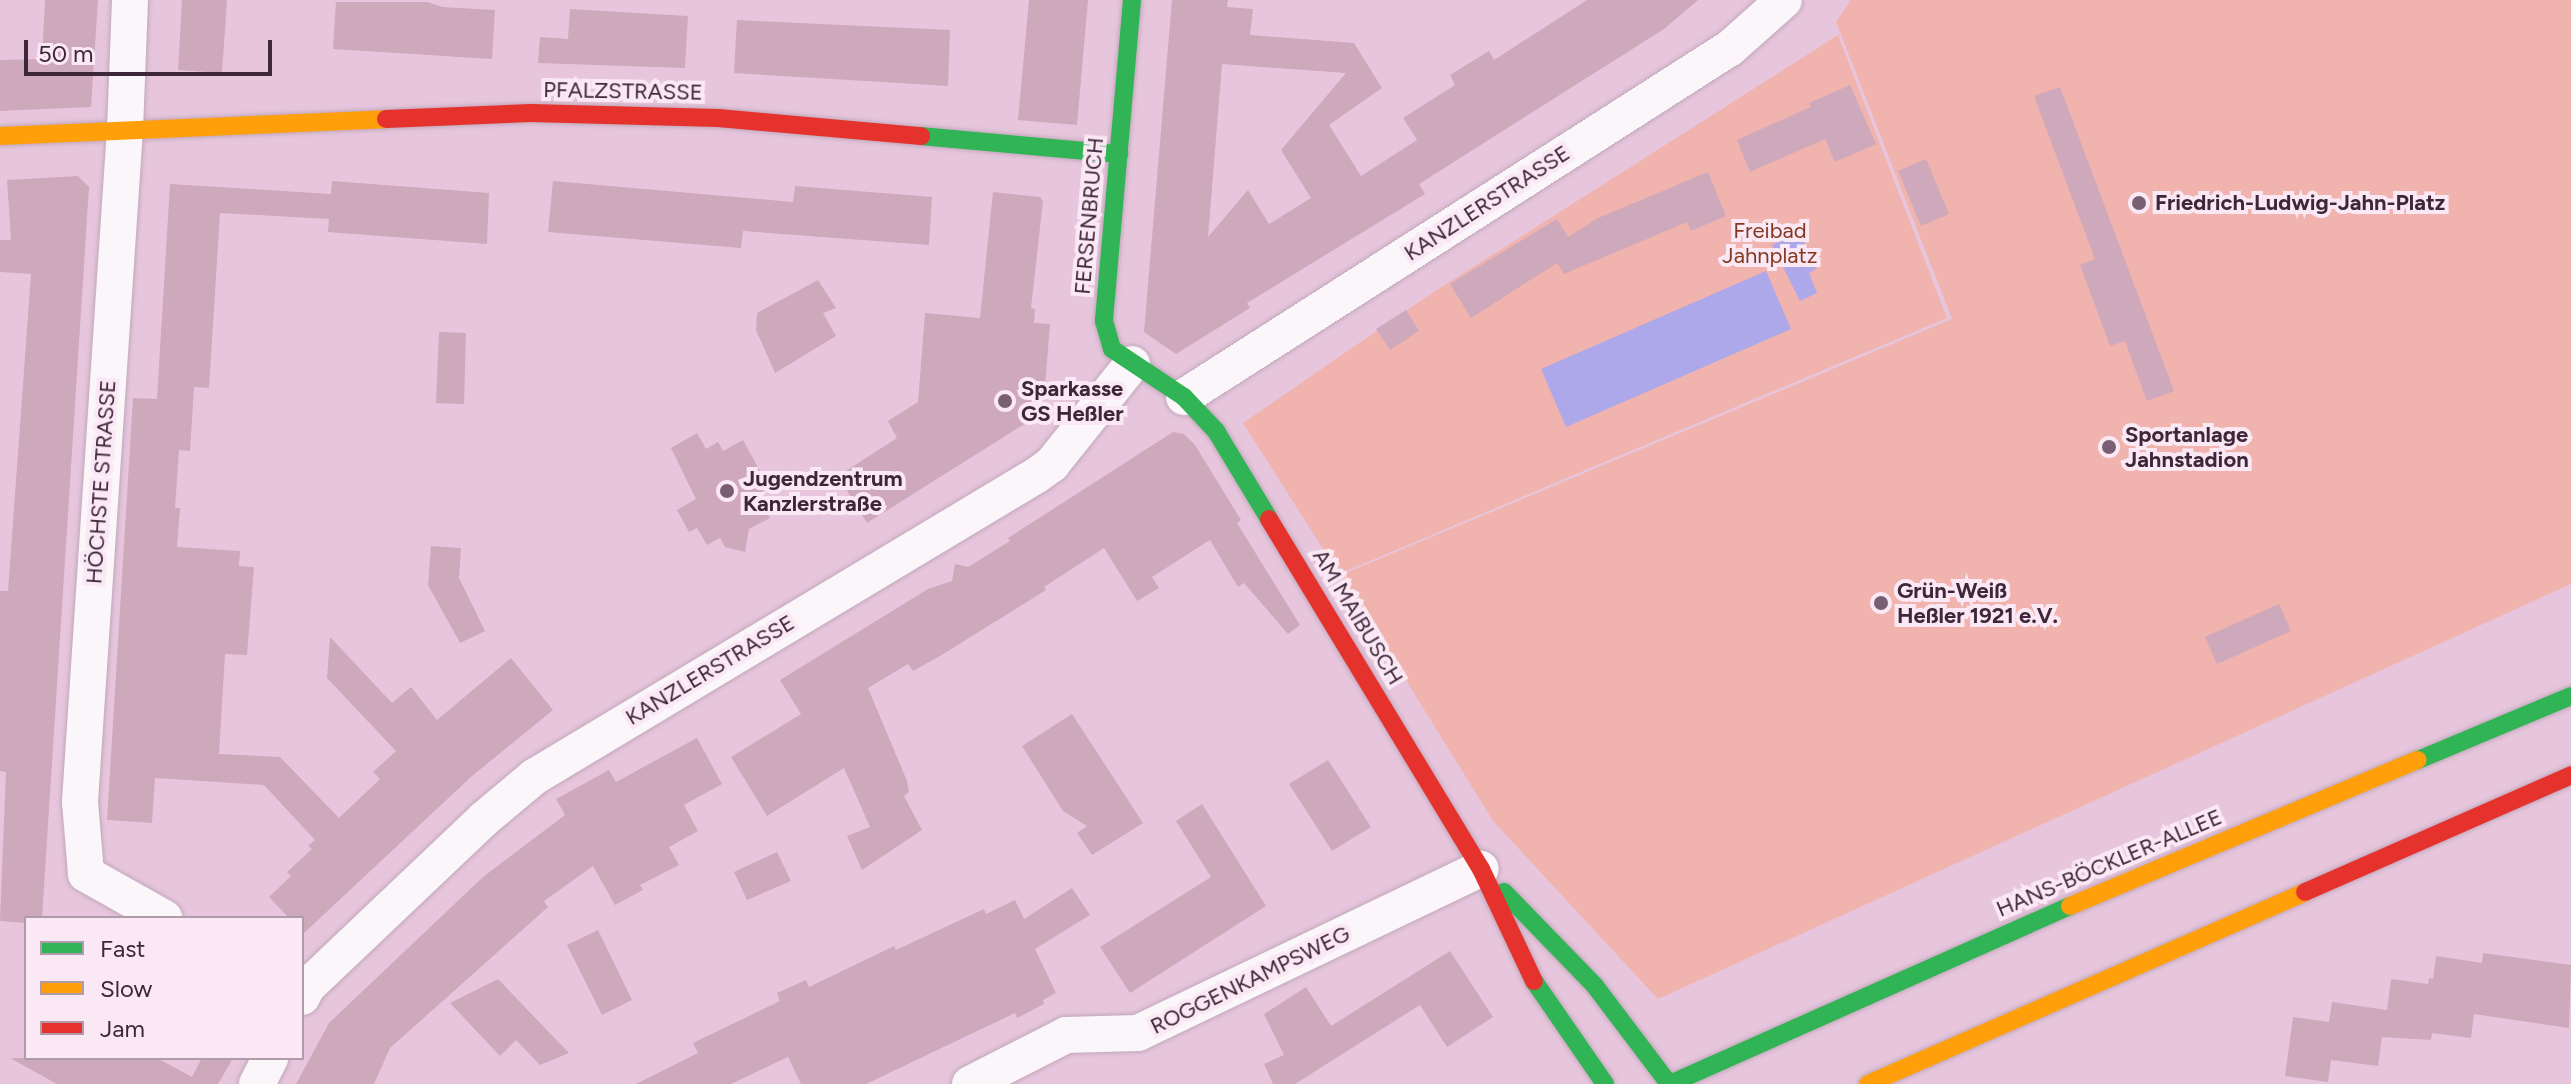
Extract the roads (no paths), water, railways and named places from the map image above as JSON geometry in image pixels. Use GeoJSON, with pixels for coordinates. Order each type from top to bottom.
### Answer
{"type":"FeatureCollection","features":[{"type":"Feature","properties":{"kind":"street","name":"HÖCHSTE STRASSE"},"geometry":{"type":"LineString","coordinates":[[130,0],[125,129],[80,802],[86,874],[160,916]]}},
{"type":"Feature","properties":{"kind":"street","name":"FERSENBRUCH"},"geometry":{"type":"LineString","coordinates":[[1132,0],[1104,321],[1112,349],[1184,397]]}},
{"type":"Feature","properties":{"kind":"street","name":"KANZLERSTRASSE"},"geometry":{"type":"LineString","coordinates":[[1184,397],[1730,48],[1784,0]]}},
{"type":"Feature","properties":{"kind":"street","name":"PFALZSTRASSE"},"geometry":{"type":"LineString","coordinates":[[0,136],[531,113],[718,118],[1119,154]]}},
{"type":"Feature","properties":{"kind":"street","name":"KANZLERSTRASSE"},"geometry":{"type":"LineString","coordinates":[[304,990],[534,777],[1052,464],[1132,364]]}},
{"type":"Feature","properties":{"kind":"street","name":"AM MAIBUSCH"},"geometry":{"type":"LineString","coordinates":[[1184,397],[1216,431],[1481,869],[1528,973],[1605,1084]]}},
{"type":"Feature","properties":{"kind":"street","name":"HANS-BÖCKLER-ALLEE"},"geometry":{"type":"LineString","coordinates":[[1670,1084],[1972,947],[2571,696]]}},
{"type":"Feature","properties":{"kind":"street"},"geometry":{"type":"LineString","coordinates":[[1868,1084],[2571,775]]}},
{"type":"Feature","properties":{"kind":"street","name":"AM MAIBUSCH"},"geometry":{"type":"LineString","coordinates":[[1481,869],[1595,986],[1670,1084]]}},
{"type":"Feature","properties":{"kind":"street","name":"ROGGENKAMPSWEG"},"geometry":{"type":"LineString","coordinates":[[970,1084],[1066,1035],[1138,1033],[1481,869]]}},
{"type":"Feature","properties":{"kind":"street"},"geometry":{"type":"LineString","coordinates":[[257,1084],[269,1060]]}},
{"type":"Feature","properties":{"kind":"place","name":"Friedrich-Ludwig-Jahn-Platz"},"geometry":{"type":"Point","coordinates":[2139,203]}},
{"type":"Feature","properties":{"kind":"place","name":"Sparkasse GS Heßler"},"geometry":{"type":"Point","coordinates":[1005,401]}},
{"type":"Feature","properties":{"kind":"place","name":"Sportanlage Jahnstadion"},"geometry":{"type":"Point","coordinates":[2109,447]}},
{"type":"Feature","properties":{"kind":"place","name":"Jugendzentrum Kanzlerstraße"},"geometry":{"type":"Point","coordinates":[727,491]}},
{"type":"Feature","properties":{"kind":"place","name":"Grün-Weiß Heßler 1921 e.V."},"geometry":{"type":"Point","coordinates":[1881,603]}},
{"type":"Feature","properties":{"kind":"park label","name":"Freibad Jahnplatz"},"geometry":{"type":"Point","coordinates":[1770,242]}}]}
